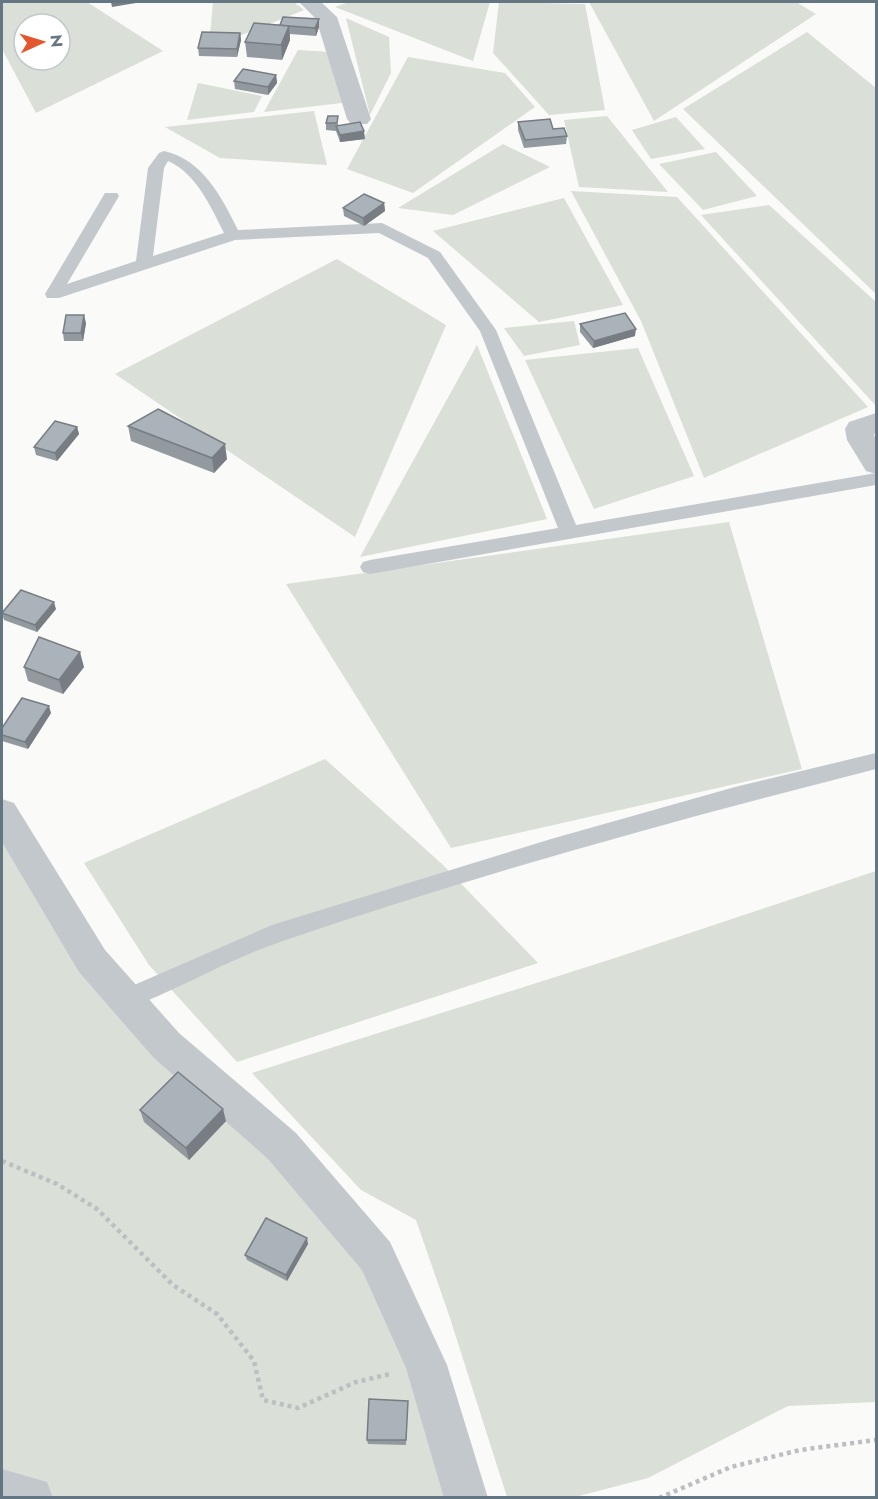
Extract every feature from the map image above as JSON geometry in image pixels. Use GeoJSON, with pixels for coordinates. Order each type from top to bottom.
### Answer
{"type":"FeatureCollection","features":[{"type":"Feature","properties":{"kind":"street"},"geometry":{"type":"LineString","coordinates":[[309,2],[326,17],[359,119]]}},
{"type":"Feature","properties":{"kind":"street"},"geometry":{"type":"LineString","coordinates":[[876,422],[859,429],[861,440],[876,464]]}},
{"type":"Feature","properties":{"kind":"street"},"geometry":{"type":"LineString","coordinates":[[2,813],[92,961],[166,1045],[282,1146],[376,1256],[426,1365],[466,1497]]}},
{"type":"Feature","properties":{"kind":"street"},"geometry":{"type":"LineString","coordinates":[[2,1491],[30,1497]]}},
{"type":"Feature","properties":{"kind":"lane"},"geometry":{"type":"LineString","coordinates":[[144,265],[156,168],[164,156],[175,157],[201,179],[233,235]]}},
{"type":"Feature","properties":{"kind":"lane"},"geometry":{"type":"LineString","coordinates":[[111,196],[53,294],[233,235],[381,228],[434,255],[488,330],[570,533]]}},
{"type":"Feature","properties":{"kind":"lane"},"geometry":{"type":"LineString","coordinates":[[370,567],[876,479]]}},
{"type":"Feature","properties":{"kind":"lane"},"geometry":{"type":"LineString","coordinates":[[126,999],[272,935],[597,835],[735,796],[876,761]]}},
{"type":"Feature","properties":{"kind":"path"},"geometry":{"type":"LineString","coordinates":[[2,1161],[57,1184],[96,1209],[173,1285],[217,1314],[254,1361],[263,1400],[298,1408],[356,1382],[426,1365]]}},
{"type":"Feature","properties":{"kind":"path"},"geometry":{"type":"LineString","coordinates":[[659,1497],[731,1467],[800,1450],[876,1440]]}},
{"type":"Feature","properties":{"kind":"shaded area"},"geometry":{"type":"Polygon","coordinates":[[[2,2],[87,2],[163,51],[36,113],[14,72],[72,72],[72,12],[12,12],[12,68],[2,49],[2,2]]]}},
{"type":"Feature","properties":{"kind":"shaded area"},"geometry":{"type":"Polygon","coordinates":[[[213,2],[294,2],[304,10],[237,37],[210,35],[213,2]]]}},
{"type":"Feature","properties":{"kind":"shaded area"},"geometry":{"type":"Polygon","coordinates":[[[349,2],[490,2],[473,61],[335,7],[349,2]]]}},
{"type":"Feature","properties":{"kind":"shaded area"},"geometry":{"type":"Polygon","coordinates":[[[499,2],[585,4],[605,110],[549,115],[493,53],[499,2]]]}},
{"type":"Feature","properties":{"kind":"shaded area"},"geometry":{"type":"Polygon","coordinates":[[[589,2],[796,2],[816,14],[654,121],[589,2]]]}},
{"type":"Feature","properties":{"kind":"shaded area"},"geometry":{"type":"Polygon","coordinates":[[[346,18],[389,37],[391,73],[370,115],[346,18]]]}},
{"type":"Feature","properties":{"kind":"shaded area"},"geometry":{"type":"Polygon","coordinates":[[[807,32],[876,88],[876,294],[683,109],[807,32]]]}},
{"type":"Feature","properties":{"kind":"shaded area"},"geometry":{"type":"Polygon","coordinates":[[[298,50],[332,52],[342,103],[264,112],[298,50]]]}},
{"type":"Feature","properties":{"kind":"shaded area"},"geometry":{"type":"Polygon","coordinates":[[[408,57],[505,73],[535,107],[413,193],[347,169],[408,57]]]}},
{"type":"Feature","properties":{"kind":"shaded area"},"geometry":{"type":"Polygon","coordinates":[[[198,83],[262,96],[254,112],[187,120],[198,83]]]}},
{"type":"Feature","properties":{"kind":"shaded area"},"geometry":{"type":"Polygon","coordinates":[[[314,111],[327,165],[220,158],[165,127],[314,111]]]}},
{"type":"Feature","properties":{"kind":"shaded area"},"geometry":{"type":"Polygon","coordinates":[[[607,116],[668,192],[579,187],[564,120],[607,116]]]}},
{"type":"Feature","properties":{"kind":"shaded area"},"geometry":{"type":"Polygon","coordinates":[[[676,117],[705,149],[651,159],[632,130],[676,117]]]}},
{"type":"Feature","properties":{"kind":"shaded area"},"geometry":{"type":"Polygon","coordinates":[[[503,144],[550,167],[453,215],[398,208],[503,144]]]}},
{"type":"Feature","properties":{"kind":"shaded area"},"geometry":{"type":"Polygon","coordinates":[[[716,152],[757,196],[703,210],[659,164],[716,152]]]}},
{"type":"Feature","properties":{"kind":"shaded area"},"geometry":{"type":"Polygon","coordinates":[[[571,191],[677,197],[868,407],[704,478],[641,321],[571,191]]]}},
{"type":"Feature","properties":{"kind":"shaded area"},"geometry":{"type":"Polygon","coordinates":[[[564,198],[623,305],[539,322],[433,231],[564,198]]]}},
{"type":"Feature","properties":{"kind":"shaded area"},"geometry":{"type":"Polygon","coordinates":[[[769,205],[876,302],[876,406],[701,215],[769,205]]]}},
{"type":"Feature","properties":{"kind":"shaded area"},"geometry":{"type":"Polygon","coordinates":[[[337,259],[446,325],[355,537],[115,374],[337,259]]]}},
{"type":"Feature","properties":{"kind":"shaded area"},"geometry":{"type":"Polygon","coordinates":[[[574,321],[580,345],[524,356],[504,328],[574,321]]]}},
{"type":"Feature","properties":{"kind":"shaded area"},"geometry":{"type":"Polygon","coordinates":[[[477,345],[547,519],[360,557],[477,345]]]}},
{"type":"Feature","properties":{"kind":"shaded area"},"geometry":{"type":"Polygon","coordinates":[[[638,348],[694,476],[594,509],[525,360],[638,348]]]}},
{"type":"Feature","properties":{"kind":"shaded area"},"geometry":{"type":"Polygon","coordinates":[[[729,522],[802,769],[451,848],[286,584],[729,522]]]}},
{"type":"Feature","properties":{"kind":"shaded area"},"geometry":{"type":"Polygon","coordinates":[[[325,759],[442,864],[538,963],[237,1062],[149,965],[84,863],[325,759]]]}},
{"type":"Feature","properties":{"kind":"shaded area"},"geometry":{"type":"Polygon","coordinates":[[[2,813],[92,961],[376,1256],[466,1497],[31,1498],[2,1491],[2,813]]]}},
{"type":"Feature","properties":{"kind":"shaded area"},"geometry":{"type":"Polygon","coordinates":[[[876,871],[876,1402],[788,1406],[648,1478],[575,1497],[507,1497],[416,1220],[361,1190],[252,1073],[615,958],[876,871]]]}},
{"type":"Feature","properties":{"kind":"building"},"geometry":{"type":"Polygon","coordinates":[[[283,17],[319,19],[315,28],[280,25],[283,17]]]}},
{"type":"Feature","properties":{"kind":"building"},"geometry":{"type":"Polygon","coordinates":[[[254,23],[289,26],[281,45],[245,42],[254,23]]]}},
{"type":"Feature","properties":{"kind":"building"},"geometry":{"type":"Polygon","coordinates":[[[202,32],[240,33],[237,49],[198,48],[202,32]]]}},
{"type":"Feature","properties":{"kind":"building"},"geometry":{"type":"Polygon","coordinates":[[[243,69],[276,75],[268,87],[234,81],[243,69]]]}},
{"type":"Feature","properties":{"kind":"building"},"geometry":{"type":"Polygon","coordinates":[[[328,116],[338,116],[337,123],[326,123],[328,116]]]}},
{"type":"Feature","properties":{"kind":"building"},"geometry":{"type":"Polygon","coordinates":[[[550,119],[553,129],[564,128],[567,136],[525,140],[518,122],[550,119]]]}},
{"type":"Feature","properties":{"kind":"building"},"geometry":{"type":"Polygon","coordinates":[[[360,122],[364,131],[340,135],[336,126],[360,122]]]}},
{"type":"Feature","properties":{"kind":"building"},"geometry":{"type":"Polygon","coordinates":[[[364,194],[384,203],[363,218],[343,208],[364,194]]]}},
{"type":"Feature","properties":{"kind":"building"},"geometry":{"type":"Polygon","coordinates":[[[625,313],[636,329],[594,341],[580,324],[625,313]]]}},
{"type":"Feature","properties":{"kind":"building"},"geometry":{"type":"Polygon","coordinates":[[[66,315],[84,315],[81,333],[63,333],[66,315]]]}},
{"type":"Feature","properties":{"kind":"building"},"geometry":{"type":"Polygon","coordinates":[[[158,409],[225,444],[212,458],[128,426],[158,409]]]}},
{"type":"Feature","properties":{"kind":"building"},"geometry":{"type":"Polygon","coordinates":[[[55,421],[77,427],[55,453],[34,447],[55,421]]]}},
{"type":"Feature","properties":{"kind":"building"},"geometry":{"type":"Polygon","coordinates":[[[21,590],[54,602],[35,625],[2,613],[21,590]]]}},
{"type":"Feature","properties":{"kind":"building"},"geometry":{"type":"Polygon","coordinates":[[[39,637],[80,652],[59,680],[24,667],[39,637]]]}},
{"type":"Feature","properties":{"kind":"building"},"geometry":{"type":"Polygon","coordinates":[[[22,698],[49,706],[25,742],[2,735],[2,728],[22,698]]]}},
{"type":"Feature","properties":{"kind":"building"},"geometry":{"type":"Polygon","coordinates":[[[178,1072],[223,1109],[186,1148],[140,1110],[178,1072]]]}},
{"type":"Feature","properties":{"kind":"building"},"geometry":{"type":"Polygon","coordinates":[[[266,1218],[307,1238],[286,1275],[245,1255],[266,1218]]]}},
{"type":"Feature","properties":{"kind":"building"},"geometry":{"type":"Polygon","coordinates":[[[369,1399],[408,1401],[406,1440],[367,1440],[369,1399]]]}}]}
